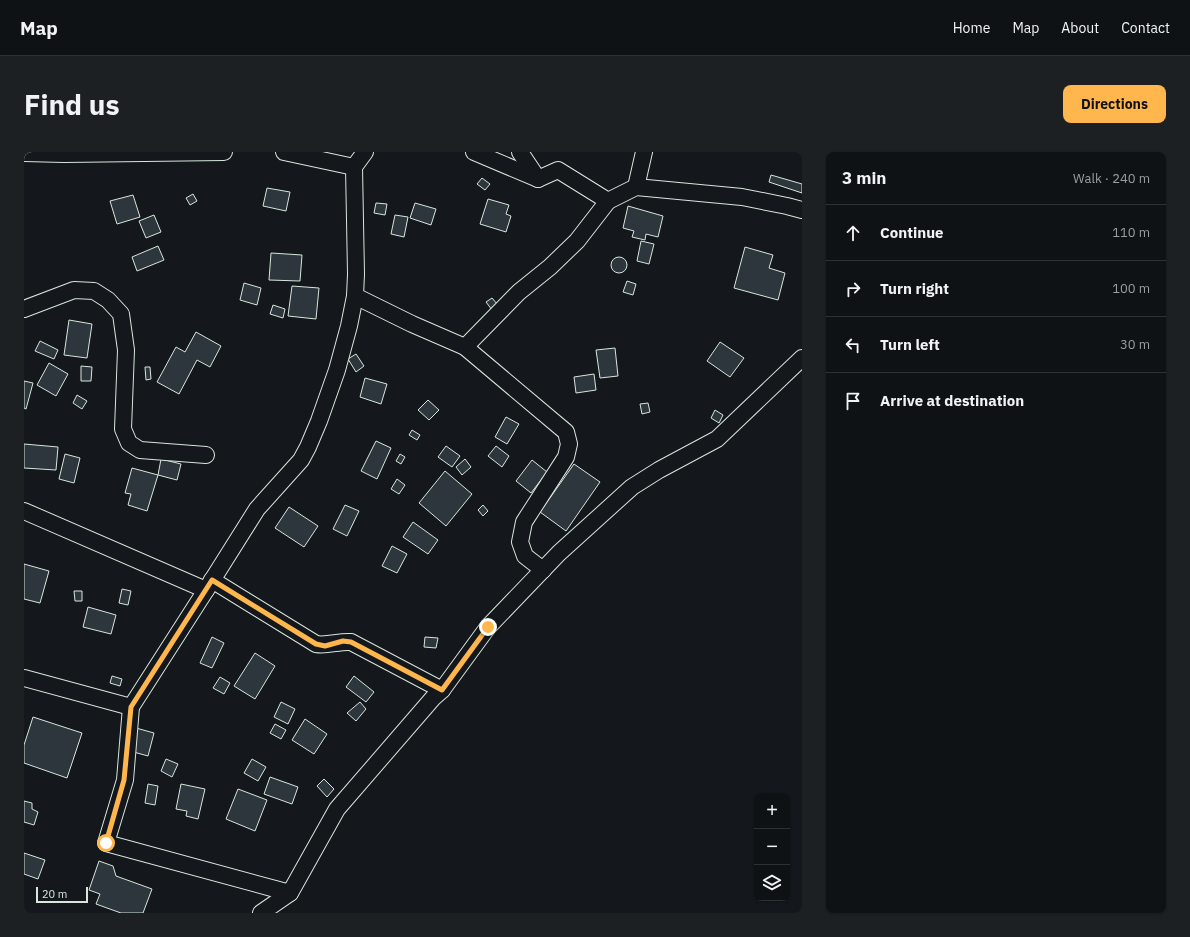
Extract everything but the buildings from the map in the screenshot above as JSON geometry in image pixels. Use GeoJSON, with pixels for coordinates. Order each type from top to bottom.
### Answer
{"type":"FeatureCollection","features":[{"type":"Feature","properties":{"kind":"street"},"geometry":{"type":"LineString","coordinates":[[24,153],[224,152]]}},
{"type":"Feature","properties":{"kind":"street"},"geometry":{"type":"LineString","coordinates":[[284,152],[354,167]]}},
{"type":"Feature","properties":{"kind":"street"},"geometry":{"type":"LineString","coordinates":[[290,894],[106,843],[124,780],[131,707],[257,509],[292,472],[301,460],[308,448],[319,421],[337,370],[349,326],[355,296],[354,167],[365,152]]}},
{"type":"Feature","properties":{"kind":"street"},"geometry":{"type":"LineString","coordinates":[[474,152],[538,179],[558,170],[608,201]]}},
{"type":"Feature","properties":{"kind":"street"},"geometry":{"type":"LineString","coordinates":[[520,152],[538,179]]}},
{"type":"Feature","properties":{"kind":"street"},"geometry":{"type":"LineString","coordinates":[[636,187],[644,152]]}},
{"type":"Feature","properties":{"kind":"street"},"geometry":{"type":"LineString","coordinates":[[465,347],[519,292],[550,267],[577,241],[608,201],[636,187],[742,197],[802,210]]}},
{"type":"Feature","properties":{"kind":"street"},"geometry":{"type":"LineString","coordinates":[[24,309],[74,290],[94,291],[108,300],[121,314],[126,350],[123,429],[129,442],[140,450],[206,455]]}},
{"type":"Feature","properties":{"kind":"street"},"geometry":{"type":"LineString","coordinates":[[355,296],[412,324],[465,347],[566,432],[569,444],[566,458],[524,522],[520,542],[525,556],[543,570]]}},
{"type":"Feature","properties":{"kind":"street"},"geometry":{"type":"LineString","coordinates":[[262,913],[290,894],[337,809],[433,698],[442,690],[488,627],[559,553],[632,487],[659,470],[708,445],[725,433],[802,358]]}},
{"type":"Feature","properties":{"kind":"street"},"geometry":{"type":"LineString","coordinates":[[24,511],[209,585],[316,644],[325,646],[343,641],[351,642],[442,690]]}},
{"type":"Feature","properties":{"kind":"street"},"geometry":{"type":"LineString","coordinates":[[24,678],[131,707]]}},
{"type":"Feature","properties":{"kind":"route"},"geometry":{"type":"LineString","coordinates":[[106,843],[124,780],[131,707],[212,580],[316,644],[325,646],[343,641],[351,642],[442,690],[474,644],[488,627]]}}]}
